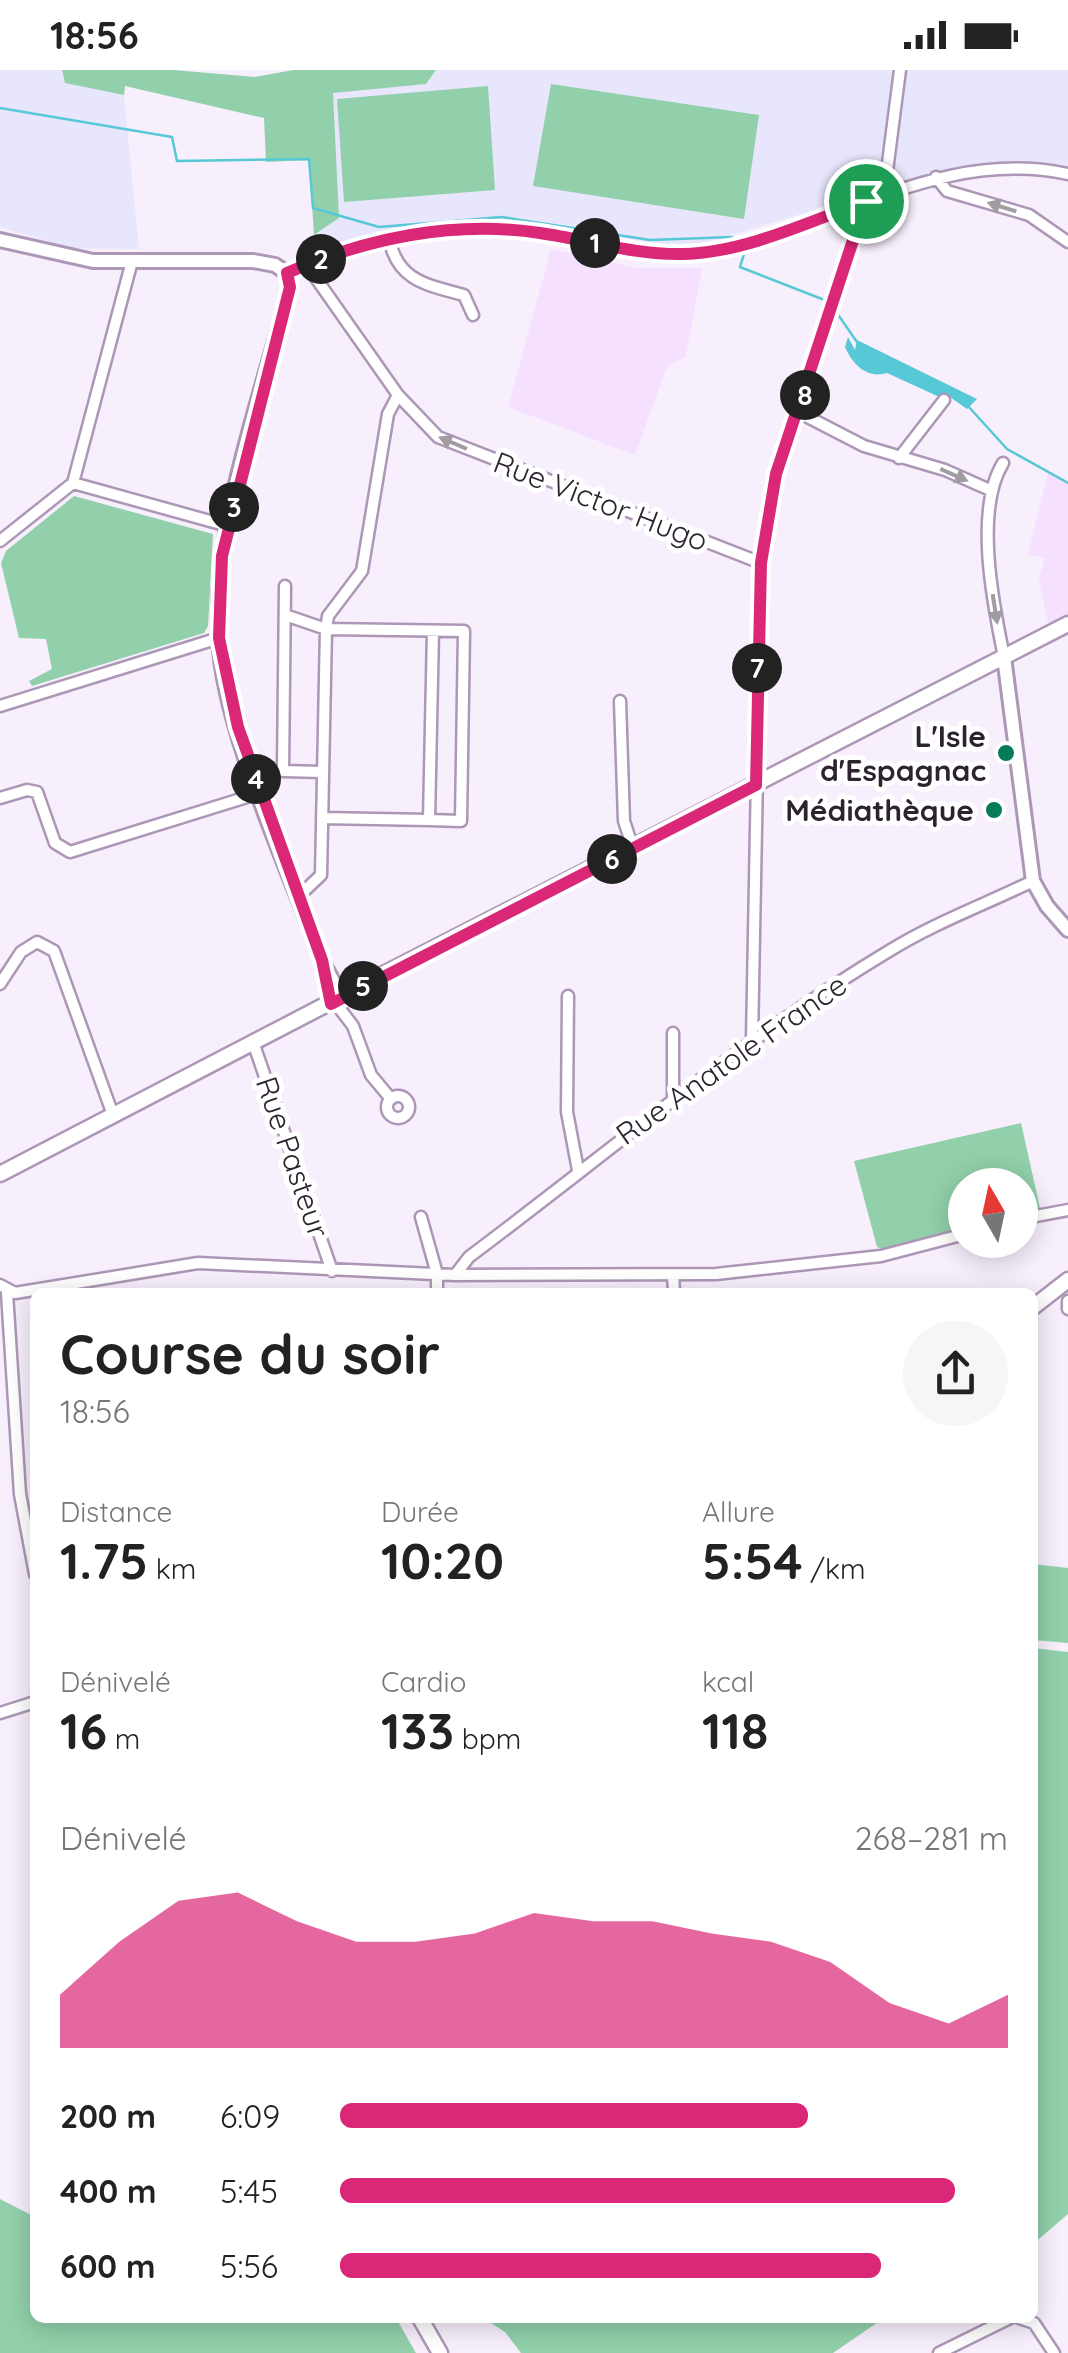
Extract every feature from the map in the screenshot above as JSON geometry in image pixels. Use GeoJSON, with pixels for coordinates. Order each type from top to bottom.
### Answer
{"type":"FeatureCollection","features":[{"type":"Feature","properties":{"kind":"main road"},"geometry":{"type":"LineString","coordinates":[[0,1174],[1068,624]]}},
{"type":"Feature","properties":{"kind":"main road"},"geometry":{"type":"LineString","coordinates":[[1038,1303],[1068,1280]]}},
{"type":"Feature","properties":{"kind":"main road"},"geometry":{"type":"LineString","coordinates":[[423,2323],[440,2353]]}},
{"type":"Feature","properties":{"kind":"street"},"geometry":{"type":"LineString","coordinates":[[884,194],[900,70]]}},
{"type":"Feature","properties":{"kind":"street"},"geometry":{"type":"LineString","coordinates":[[287,273],[389,238],[491,228],[642,253],[702,253],[936,177],[976,168],[1068,174]]}},
{"type":"Feature","properties":{"kind":"street"},"geometry":{"type":"LineString","coordinates":[[936,177],[947,191],[1029,216],[1068,242]]}},
{"type":"Feature","properties":{"kind":"street"},"geometry":{"type":"LineString","coordinates":[[752,1040],[761,563],[776,474],[800,413],[866,201]]}},
{"type":"Feature","properties":{"kind":"street"},"geometry":{"type":"LineString","coordinates":[[389,238],[392,255],[405,275],[420,284],[464,295],[474,315]]}},
{"type":"Feature","properties":{"kind":"street"},"geometry":{"type":"LineString","coordinates":[[0,240],[74,259],[253,262],[275,265],[287,273],[290,287],[222,556],[219,638],[228,691],[260,793],[335,999],[353,1026],[372,1075],[391,1099]]}},
{"type":"Feature","properties":{"kind":"street"},"geometry":{"type":"LineString","coordinates":[[0,541],[72,484],[132,261]]}},
{"type":"Feature","properties":{"kind":"street","name":"Rue Victor Hugo"},"geometry":{"type":"LineString","coordinates":[[306,264],[398,394],[429,430],[444,440],[761,563]]}},
{"type":"Feature","properties":{"kind":"street"},"geometry":{"type":"LineString","coordinates":[[298,896],[320,875],[328,616],[362,571],[388,414],[398,394]]}},
{"type":"Feature","properties":{"kind":"street"},"geometry":{"type":"LineString","coordinates":[[900,458],[944,400]]}},
{"type":"Feature","properties":{"kind":"street"},"geometry":{"type":"LineString","coordinates":[[800,413],[864,446],[945,470],[990,490]]}},
{"type":"Feature","properties":{"kind":"street"},"geometry":{"type":"LineString","coordinates":[[1003,463],[990,490],[992,590],[1033,881],[1047,906],[1068,930]]}},
{"type":"Feature","properties":{"kind":"street"},"geometry":{"type":"LineString","coordinates":[[72,484],[228,526]]}},
{"type":"Feature","properties":{"kind":"street"},"geometry":{"type":"LineString","coordinates":[[286,586],[283,771],[323,772]]}},
{"type":"Feature","properties":{"kind":"street"},"geometry":{"type":"LineString","coordinates":[[285,615],[326,629],[464,631],[462,821],[322,818]]}},
{"type":"Feature","properties":{"kind":"street"},"geometry":{"type":"LineString","coordinates":[[429,820],[432,630]]}},
{"type":"Feature","properties":{"kind":"street"},"geometry":{"type":"LineString","coordinates":[[0,706],[219,638]]}},
{"type":"Feature","properties":{"kind":"street"},"geometry":{"type":"LineString","coordinates":[[620,701],[624,821],[632,848]]}},
{"type":"Feature","properties":{"kind":"street"},"geometry":{"type":"LineString","coordinates":[[0,798],[37,792],[55,843],[70,852],[260,793]]}},
{"type":"Feature","properties":{"kind":"street","name":"Rue Anatole France"},"geometry":{"type":"LineString","coordinates":[[454,1275],[469,1257],[578,1170],[752,1040],[892,948],[1033,881]]}},
{"type":"Feature","properties":{"kind":"street"},"geometry":{"type":"LineString","coordinates":[[0,984],[27,946],[42,943],[54,951],[113,1115]]}},
{"type":"Feature","properties":{"kind":"street"},"geometry":{"type":"LineString","coordinates":[[568,996],[567,1112],[578,1170]]}},
{"type":"Feature","properties":{"kind":"street"},"geometry":{"type":"LineString","coordinates":[[672,1033],[673,1097]]}},
{"type":"Feature","properties":{"kind":"street","name":"Rue Pasteur"},"geometry":{"type":"LineString","coordinates":[[253,1042],[332,1271]]}},
{"type":"Feature","properties":{"kind":"street"},"geometry":{"type":"LineString","coordinates":[[1038,1216],[1068,1210]]}},
{"type":"Feature","properties":{"kind":"street"},"geometry":{"type":"LineString","coordinates":[[421,1217],[437,1274],[437,1288]]}},
{"type":"Feature","properties":{"kind":"street"},"geometry":{"type":"LineString","coordinates":[[30,1547],[20,1494],[4,1289],[165,1265],[235,1264],[454,1275],[673,1275],[847,1261],[948,1238]]}},
{"type":"Feature","properties":{"kind":"street"},"geometry":{"type":"LineString","coordinates":[[673,1275],[674,1288]]}},
{"type":"Feature","properties":{"kind":"street"},"geometry":{"type":"LineString","coordinates":[[1068,1301],[1068,1309]]}},
{"type":"Feature","properties":{"kind":"street"},"geometry":{"type":"LineString","coordinates":[[0,1714],[30,1704]]}},
{"type":"Feature","properties":{"kind":"street"},"geometry":{"type":"LineString","coordinates":[[939,2353],[1000,2323]]}},
{"type":"Feature","properties":{"kind":"street"},"geometry":{"type":"LineString","coordinates":[[1034,2323],[1054,2353]]}},
{"type":"Feature","properties":{"kind":"shaded area"},"geometry":{"type":"Polygon","coordinates":[[[0,70],[62,70],[65,83],[124,95],[139,249],[70,248],[0,227],[0,70]]]}},
{"type":"Feature","properties":{"kind":"shaded area"},"geometry":{"type":"Polygon","coordinates":[[[436,70],[1068,70],[1068,165],[1007,161],[970,164],[701,244],[659,244],[500,219],[453,220],[389,230],[315,250],[314,235],[339,218],[333,92],[426,84],[436,70]]]}},
{"type":"Feature","properties":{"kind":"shaded area"},"geometry":{"type":"Polygon","coordinates":[[[551,249],[638,268],[702,268],[686,356],[667,367],[635,455],[508,407],[551,249]]]}},
{"type":"Feature","properties":{"kind":"shaded area"},"geometry":{"type":"Polygon","coordinates":[[[1048,473],[1068,483],[1068,614],[1048,623],[1039,579],[1045,558],[1028,554],[1048,473]]]}},
{"type":"Feature","properties":{"kind":"green space"},"geometry":{"type":"Polygon","coordinates":[[[62,70],[174,70],[255,77],[293,70],[436,70],[426,84],[333,93],[339,218],[314,235],[309,160],[266,162],[264,118],[125,86],[124,95],[65,83],[62,70]]]}},
{"type":"Feature","properties":{"kind":"green space"},"geometry":{"type":"Polygon","coordinates":[[[551,84],[759,115],[744,219],[533,186],[551,84]]]}},
{"type":"Feature","properties":{"kind":"green space"},"geometry":{"type":"Polygon","coordinates":[[[488,86],[495,190],[344,202],[337,99],[488,86]]]}},
{"type":"Feature","properties":{"kind":"green space"},"geometry":{"type":"Polygon","coordinates":[[[74,496],[213,534],[208,626],[204,633],[32,686],[29,681],[52,669],[46,639],[19,638],[1,563],[6,551],[74,496]]]}},
{"type":"Feature","properties":{"kind":"green space"},"geometry":{"type":"Polygon","coordinates":[[[1021,1123],[1031,1168],[948,1168],[948,1233],[884,1250],[877,1247],[854,1161],[1021,1123]]]}},
{"type":"Feature","properties":{"kind":"green space"},"geometry":{"type":"Polygon","coordinates":[[[1038,1565],[1068,1568],[1068,1643],[1038,1640],[1038,1565]]]}},
{"type":"Feature","properties":{"kind":"green space"},"geometry":{"type":"Polygon","coordinates":[[[1038,1649],[1068,1652],[1068,2214],[1038,2240],[1038,1649]]]}},
{"type":"Feature","properties":{"kind":"green space"},"geometry":{"type":"Polygon","coordinates":[[[0,2199],[30,2214],[30,2323],[399,2323],[416,2353],[0,2353],[0,2199]]]}},
{"type":"Feature","properties":{"kind":"green space"},"geometry":{"type":"Polygon","coordinates":[[[491,2323],[877,2323],[833,2353],[521,2353],[505,2332],[491,2323]]]}},
{"type":"Feature","properties":{"kind":"water"},"geometry":{"type":"Polygon","coordinates":[[[848,337],[855,350],[857,340],[977,399],[967,409],[950,397],[946,400],[887,373],[867,372],[848,354],[848,337]]]}},
{"type":"Feature","properties":{"kind":"waterway"},"geometry":{"type":"LineString","coordinates":[[0,108],[172,137],[177,161],[309,159],[313,208],[379,227],[502,217],[650,240],[732,237]]}},
{"type":"Feature","properties":{"kind":"waterway"},"geometry":{"type":"LineString","coordinates":[[744,254],[740,267],[827,301]]}},
{"type":"Feature","properties":{"kind":"waterway"},"geometry":{"type":"LineString","coordinates":[[839,316],[859,345]]}},
{"type":"Feature","properties":{"kind":"waterway"},"geometry":{"type":"LineString","coordinates":[[968,406],[1007,449],[1068,483]]}},
{"type":"Feature","properties":{"kind":"place","name":"L'Isle d'Espagnac"},"geometry":{"type":"Point","coordinates":[1006,753]}},
{"type":"Feature","properties":{"kind":"place","name":"Médiathèque"},"geometry":{"type":"Point","coordinates":[994,810]}},
{"type":"Feature","properties":{"kind":"route"},"geometry":{"type":"LineString","coordinates":[[866,201],[800,413],[776,474],[761,563],[756,785],[341,996],[338,1004],[331,1004],[322,960],[238,727],[219,638],[222,556],[290,287],[287,273],[389,238],[449,230],[539,232],[642,253],[702,253],[866,201]]}}]}
